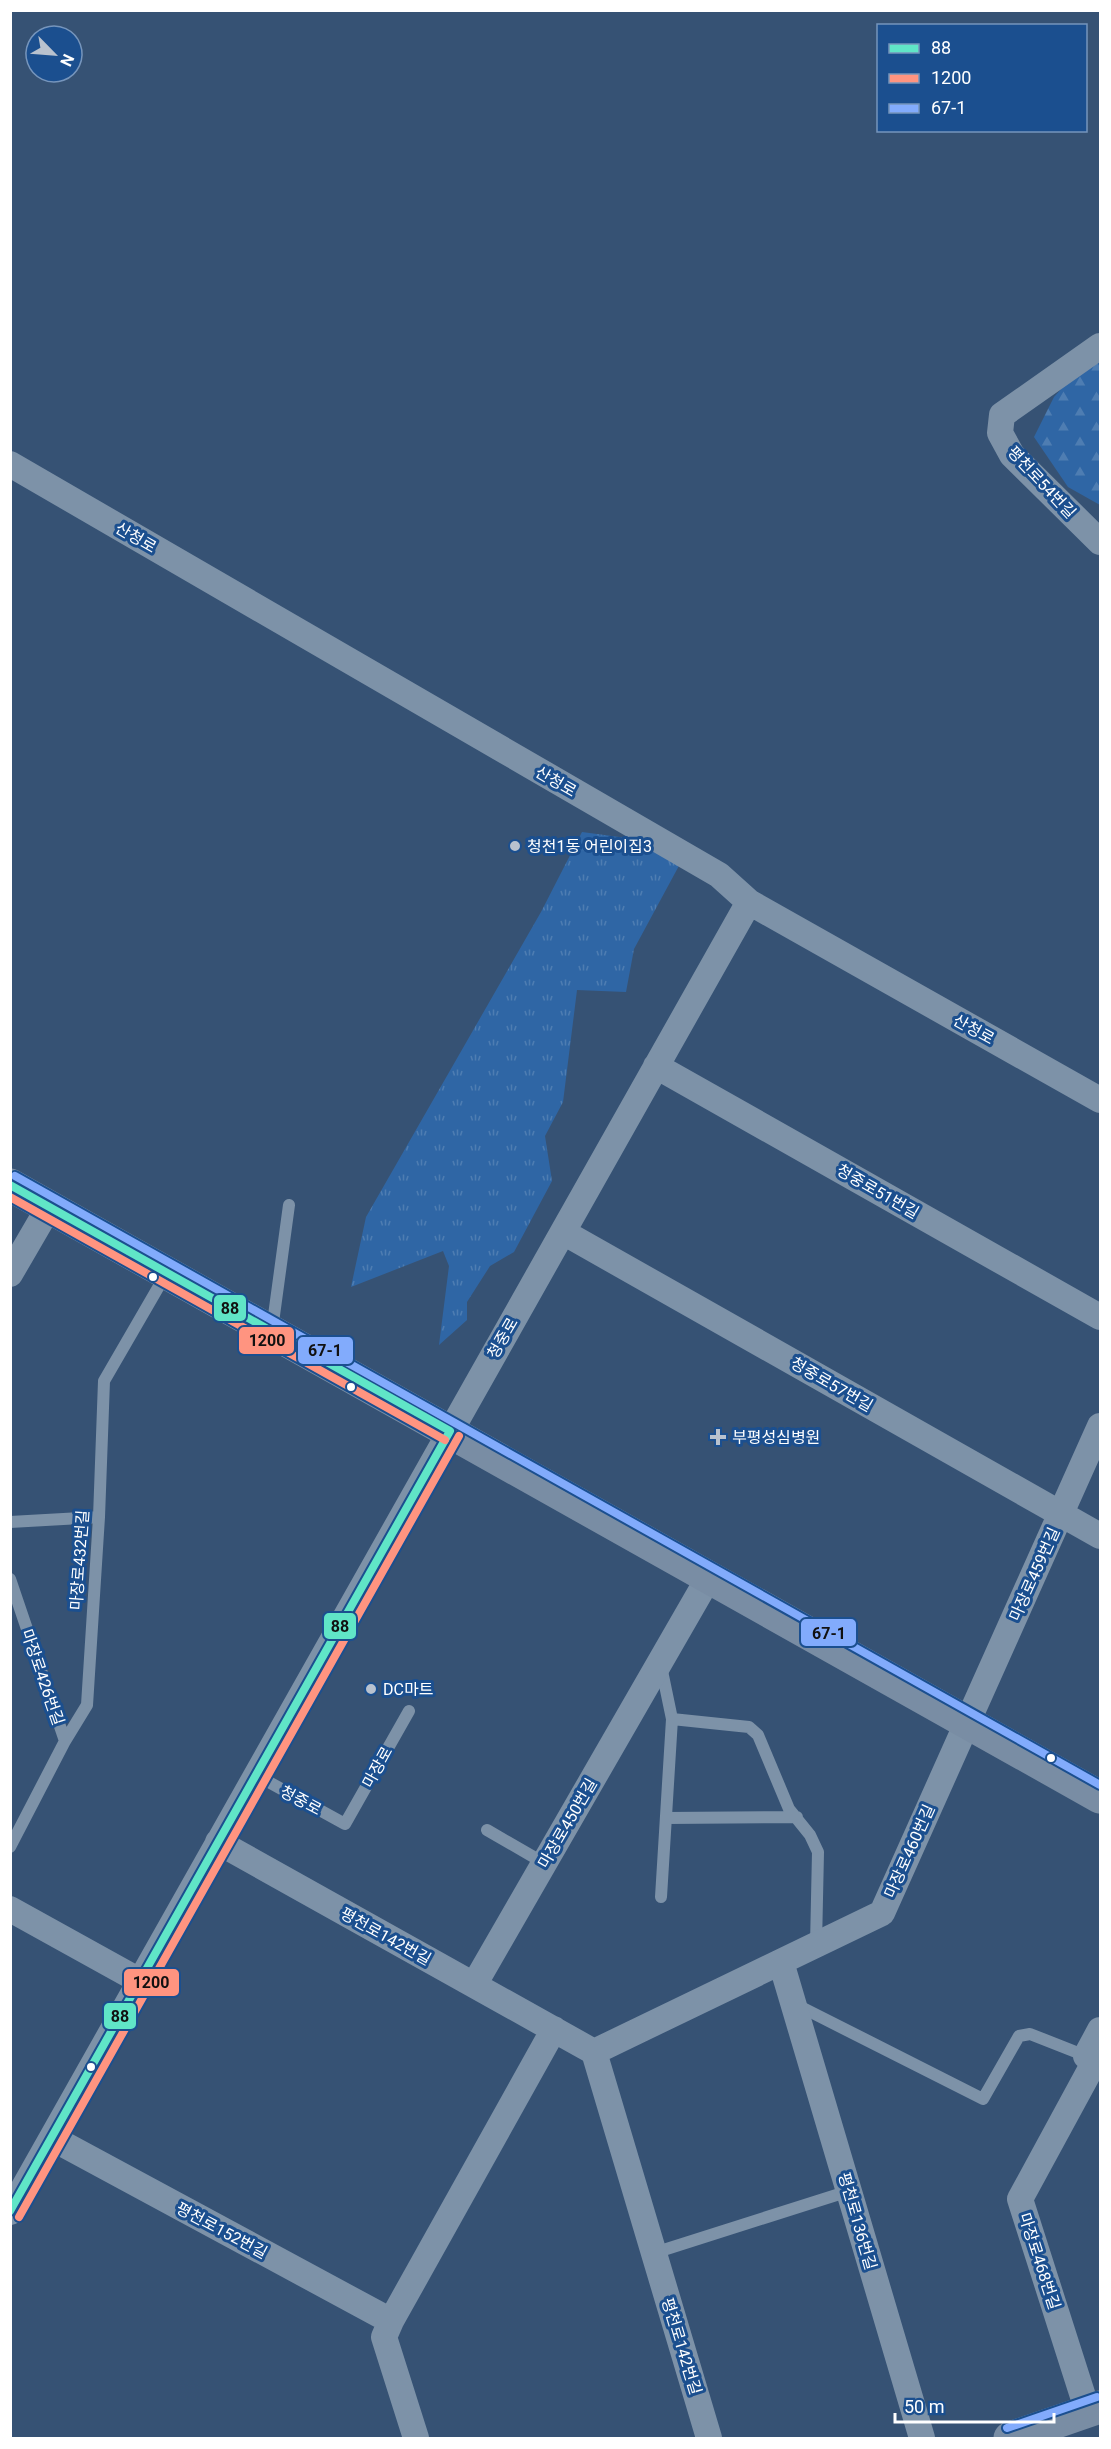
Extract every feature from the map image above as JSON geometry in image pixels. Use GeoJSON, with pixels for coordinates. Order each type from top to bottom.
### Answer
{"type":"FeatureCollection","features":[{"type":"Feature","properties":{"kind":"main road"},"geometry":{"type":"LineString","coordinates":[[10,1185],[1101,1797]]}},
{"type":"Feature","properties":{"kind":"main road"},"geometry":{"type":"LineString","coordinates":[[1010,2439],[1094,2409]]}},
{"type":"Feature","properties":{"kind":"street","name":"평천로54번길"},"geometry":{"type":"LineString","coordinates":[[1101,346],[1002,415],[1000,433],[1012,455],[1101,542]]}},
{"type":"Feature","properties":{"kind":"street","name":"산청로"},"geometry":{"type":"LineString","coordinates":[[10,464],[719,875],[749,902],[1101,1100]]}},
{"type":"Feature","properties":{"kind":"street","name":"청중로"},"geometry":{"type":"LineString","coordinates":[[10,2212],[749,902]]}},
{"type":"Feature","properties":{"kind":"street","name":"청중로51번길"},"geometry":{"type":"LineString","coordinates":[[657,1066],[1101,1317]]}},
{"type":"Feature","properties":{"kind":"street"},"geometry":{"type":"LineString","coordinates":[[10,1274],[49,1207]]}},
{"type":"Feature","properties":{"kind":"street","name":"청중로57번길"},"geometry":{"type":"LineString","coordinates":[[563,1232],[1101,1536]]}},
{"type":"Feature","properties":{"kind":"street","name":"마장로459번길"},"geometry":{"type":"LineString","coordinates":[[967,1722],[1101,1426]]}},
{"type":"Feature","properties":{"kind":"street","name":"마장로450번길"},"geometry":{"type":"LineString","coordinates":[[474,1985],[709,1577]]}},
{"type":"Feature","properties":{"kind":"street","name":"마장로460번길"},"geometry":{"type":"LineString","coordinates":[[594,2052],[882,1913],[967,1722]]}},
{"type":"Feature","properties":{"kind":"street","name":"평천로142번길"},"geometry":{"type":"LineString","coordinates":[[218,1842],[594,2052],[709,2439]]}},
{"type":"Feature","properties":{"kind":"street"},"geometry":{"type":"LineString","coordinates":[[10,1909],[140,1981]]}},
{"type":"Feature","properties":{"kind":"street","name":"평천로136번길"},"geometry":{"type":"LineString","coordinates":[[782,1962],[922,2439]]}},
{"type":"Feature","properties":{"kind":"street"},"geometry":{"type":"LineString","coordinates":[[416,2439],[384,2337],[554,2029]]}},
{"type":"Feature","properties":{"kind":"street","name":"마장로468번길"},"geometry":{"type":"LineString","coordinates":[[1094,2409],[1020,2199],[1095,2061],[1086,2056],[1101,2030]]}},
{"type":"Feature","properties":{"kind":"street","name":"평천로152번길"},"geometry":{"type":"LineString","coordinates":[[52,2138],[392,2321]]}},
{"type":"Feature","properties":{"kind":"lane"},"geometry":{"type":"LineString","coordinates":[[272,1331],[289,1205]]}},
{"type":"Feature","properties":{"kind":"lane","name":"마장로432번길"},"geometry":{"type":"LineString","coordinates":[[10,1846],[65,1741],[87,1705],[99,1517],[104,1381],[166,1273]]}},
{"type":"Feature","properties":{"kind":"lane"},"geometry":{"type":"LineString","coordinates":[[10,1522],[99,1517]]}},
{"type":"Feature","properties":{"kind":"lane","name":"마장로426번길"},"geometry":{"type":"LineString","coordinates":[[10,1579],[65,1741]]}},
{"type":"Feature","properties":{"kind":"lane"},"geometry":{"type":"LineString","coordinates":[[660,1662],[672,1719],[661,1897]]}},
{"type":"Feature","properties":{"kind":"lane","name":"마장로"},"geometry":{"type":"LineString","coordinates":[[345,1824],[409,1711]]}},
{"type":"Feature","properties":{"kind":"lane"},"geometry":{"type":"LineString","coordinates":[[672,1719],[749,1727],[758,1735],[789,1809],[810,1835],[818,1852],[816,1945]]}},
{"type":"Feature","properties":{"kind":"lane","name":"청중로"},"geometry":{"type":"LineString","coordinates":[[256,1775],[345,1824]]}},
{"type":"Feature","properties":{"kind":"lane"},"geometry":{"type":"LineString","coordinates":[[666,1818],[797,1817]]}},
{"type":"Feature","properties":{"kind":"lane"},"geometry":{"type":"LineString","coordinates":[[487,1830],[544,1863]]}},
{"type":"Feature","properties":{"kind":"lane"},"geometry":{"type":"LineString","coordinates":[[794,2003],[982,2099],[1019,2036],[1030,2034],[1086,2056]]}},
{"type":"Feature","properties":{"kind":"lane"},"geometry":{"type":"LineString","coordinates":[[654,2253],[849,2191]]}},
{"type":"Feature","properties":{"kind":"green space"},"geometry":{"type":"Polygon","coordinates":[[[1100,346],[1100,505],[1068,487],[1034,437],[1054,397],[1100,346]]]}},
{"type":"Feature","properties":{"kind":"green space"},"geometry":{"type":"Polygon","coordinates":[[[582,832],[649,841],[681,862],[634,949],[626,992],[577,990],[563,1102],[545,1136],[552,1181],[514,1252],[490,1266],[467,1302],[467,1320],[439,1345],[449,1266],[443,1251],[351,1287],[366,1217],[541,912],[582,832]]]}},
{"type":"Feature","properties":{"kind":"transit line","name":"67-1"},"geometry":{"type":"LineString","coordinates":[[15,1176],[1100,1785]]}},
{"type":"Feature","properties":{"kind":"transit line","name":"88"},"geometry":{"type":"LineString","coordinates":[[10,1185],[450,1431]]}},
{"type":"Feature","properties":{"kind":"transit line","name":"1200"},"geometry":{"type":"LineString","coordinates":[[10,1197],[445,1440]]}},
{"type":"Feature","properties":{"kind":"transit line","name":"88"},"geometry":{"type":"LineString","coordinates":[[10,2211],[450,1431]]}},
{"type":"Feature","properties":{"kind":"transit line","name":"1200"},"geometry":{"type":"LineString","coordinates":[[19,2217],[459,1436]]}},
{"type":"Feature","properties":{"kind":"transit line","name":"67-1"},"geometry":{"type":"LineString","coordinates":[[1007,2428],[1097,2397]]}},
{"type":"Feature","properties":{"kind":"place","name":"청천1동 어린이집3"},"geometry":{"type":"Point","coordinates":[515,846]}},
{"type":"Feature","properties":{"kind":"place","name":"부평성심병원"},"geometry":{"type":"Point","coordinates":[718,1437]}},
{"type":"Feature","properties":{"kind":"place","name":"DC마트"},"geometry":{"type":"Point","coordinates":[371,1689]}}]}
